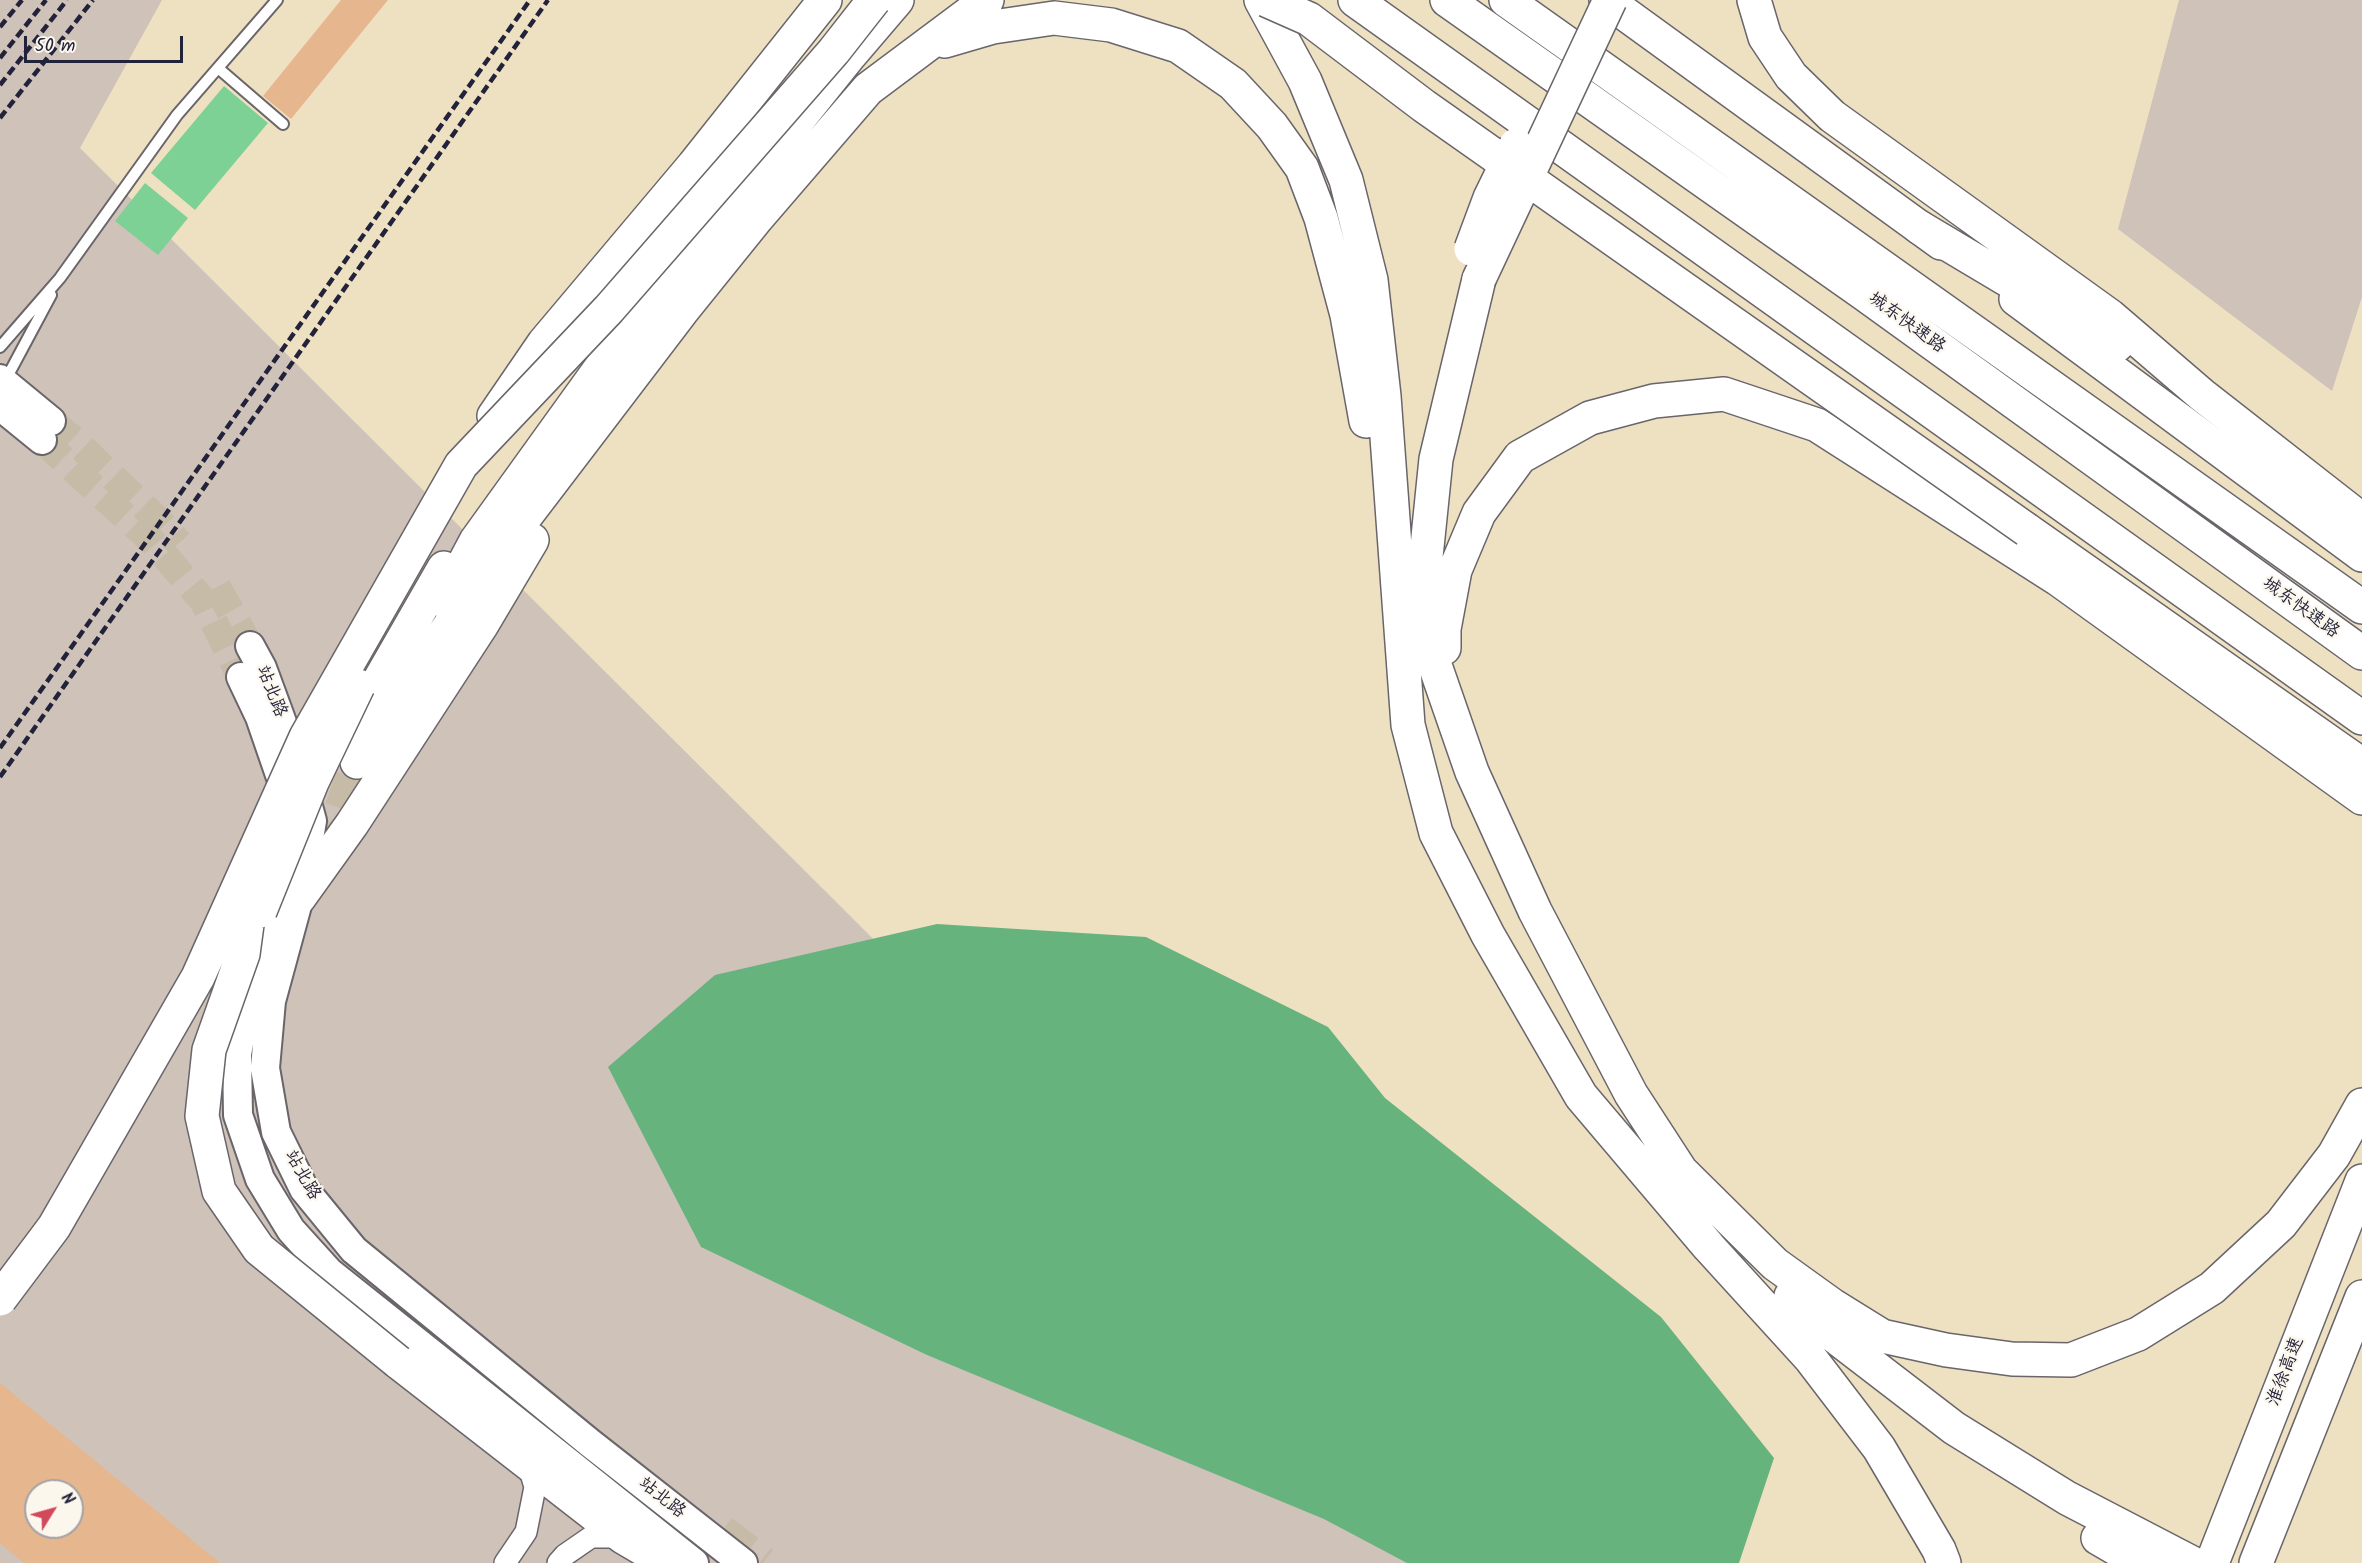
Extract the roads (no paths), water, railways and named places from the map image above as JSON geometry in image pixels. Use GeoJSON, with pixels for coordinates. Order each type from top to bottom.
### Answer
{"type":"FeatureCollection","features":[{"type":"Feature","properties":{"kind":"main road"},"geometry":{"type":"LineString","coordinates":[[0,1299],[54,1227],[198,977],[306,737],[462,465],[544,343],[694,165],[825,0]]}},
{"type":"Feature","properties":{"kind":"main road"},"geometry":{"type":"LineString","coordinates":[[462,465],[591,328],[834,51],[874,0]]}},
{"type":"Feature","properties":{"kind":"main road"},"geometry":{"type":"LineString","coordinates":[[897,0],[850,55],[615,348],[476,541],[357,762],[512,534],[682,311],[868,89],[987,0]]}},
{"type":"Feature","properties":{"kind":"main road"},"geometry":{"type":"LineString","coordinates":[[1261,0],[1305,81],[1341,169],[1371,280],[1384,396],[1408,725],[1436,833],[1488,936],[1581,1096],[1709,1247],[1811,1359],[1879,1448],[1940,1550],[1944,1563]]}},
{"type":"Feature","properties":{"kind":"main road"},"geometry":{"type":"LineString","coordinates":[[1266,0],[1309,19],[1443,120],[2362,765]]}},
{"type":"Feature","properties":{"kind":"main road"},"geometry":{"type":"LineString","coordinates":[[1355,0],[2362,718]]}},
{"type":"Feature","properties":{"kind":"main road","name":"城东快速路"},"geometry":{"type":"LineString","coordinates":[[1447,0],[1863,293],[2362,653]]}},
{"type":"Feature","properties":{"kind":"main road","name":"城东快速路"},"geometry":{"type":"LineString","coordinates":[[1506,0],[2362,607]]}},
{"type":"Feature","properties":{"kind":"main road"},"geometry":{"type":"LineString","coordinates":[[1399,601],[1422,430],[1469,279],[1490,198],[1586,0]]}},
{"type":"Feature","properties":{"kind":"main road"},"geometry":{"type":"LineString","coordinates":[[2362,555],[1608,0],[1546,132],[1469,279],[1436,459],[1423,586],[1430,651],[1472,772],[1535,910],[1631,1094],[1681,1171],[1775,1264],[1832,1305],[1882,1336],[1946,1350],[2012,1359],[2071,1360],[2138,1334],[2212,1288],[2281,1224],[2334,1155],[2362,1105]]}},
{"type":"Feature","properties":{"kind":"main road"},"geometry":{"type":"LineString","coordinates":[[1546,132],[1631,0]]}},
{"type":"Feature","properties":{"kind":"main road"},"geometry":{"type":"LineString","coordinates":[[1754,0],[1765,38],[1791,76],[1832,116],[2110,316],[2202,395],[2362,520]]}},
{"type":"Feature","properties":{"kind":"main road"},"geometry":{"type":"LineString","coordinates":[[921,48],[993,27],[1054,18],[1111,25],[1178,46],[1233,84],[1272,126],[1302,168],[1321,218],[1347,315],[1370,442],[1393,519]]}},
{"type":"Feature","properties":{"kind":"main road"},"geometry":{"type":"LineString","coordinates":[[1919,227],[2202,395]]}},
{"type":"Feature","properties":{"kind":"main road"},"geometry":{"type":"LineString","coordinates":[[299,898],[352,824],[481,626],[528,546],[618,425],[682,311]]}},
{"type":"Feature","properties":{"kind":"main road"},"geometry":{"type":"LineString","coordinates":[[312,821],[367,702],[467,528],[546,416],[633,326]]}},
{"type":"Feature","properties":{"kind":"main road"},"geometry":{"type":"LineString","coordinates":[[591,328],[472,489],[376,650],[312,782],[243,954],[209,1050],[202,1116],[219,1191],[260,1249],[398,1362],[623,1537],[667,1563]]}},
{"type":"Feature","properties":{"kind":"main road"},"geometry":{"type":"LineString","coordinates":[[1472,772],[1444,676],[1443,629],[1455,570],[1479,513],[1520,457],[1590,418],[1654,401],[1724,394],[1816,425],[2058,579],[2362,798]]}},
{"type":"Feature","properties":{"kind":"main road"},"geometry":{"type":"LineString","coordinates":[[243,954],[250,902],[306,737]]}},
{"type":"Feature","properties":{"kind":"main road","name":"淮徐高速"},"geometry":{"type":"LineString","coordinates":[[2212,1563],[2362,1180]]}},
{"type":"Feature","properties":{"kind":"main road"},"geometry":{"type":"LineString","coordinates":[[1710,1199],[1779,1284],[1829,1332],[1953,1428],[2067,1498],[2147,1553]]}},
{"type":"Feature","properties":{"kind":"main road"},"geometry":{"type":"LineString","coordinates":[[1709,1247],[1839,1365],[1963,1457],[2147,1553],[2192,1563]]}},
{"type":"Feature","properties":{"kind":"main road"},"geometry":{"type":"LineString","coordinates":[[2256,1563],[2362,1297]]}},
{"type":"Feature","properties":{"kind":"main road"},"geometry":{"type":"LineString","coordinates":[[2277,1563],[2362,1351]]}},
{"type":"Feature","properties":{"kind":"street"},"geometry":{"type":"LineString","coordinates":[[1,389],[46,430]]}},
{"type":"Feature","properties":{"kind":"street","name":"站北路"},"geometry":{"type":"LineString","coordinates":[[249,646],[262,668],[294,755],[312,821],[299,898],[272,1001],[265,1068],[276,1132],[304,1189],[354,1250],[590,1443],[743,1563]]}},
{"type":"Feature","properties":{"kind":"street","name":"站北路"},"geometry":{"type":"LineString","coordinates":[[241,677],[260,717],[291,808],[277,885],[250,985],[237,1054],[238,1114],[260,1179],[291,1230],[329,1272],[694,1563]]}},
{"type":"Feature","properties":{"kind":"street"},"geometry":{"type":"LineString","coordinates":[[505,1563],[526,1532],[535,1487],[528,1463]]}},
{"type":"Feature","properties":{"kind":"street"},"geometry":{"type":"LineString","coordinates":[[558,1563],[565,1555],[591,1537],[623,1537]]}},
{"type":"Feature","properties":{"kind":"lane"},"geometry":{"type":"LineString","coordinates":[[0,347],[60,278],[124,185],[177,114],[277,0]]}},
{"type":"Feature","properties":{"kind":"lane"},"geometry":{"type":"LineString","coordinates":[[218,68],[283,124]]}},
{"type":"Feature","properties":{"kind":"lane"},"geometry":{"type":"LineString","coordinates":[[1,389],[60,278]]}},
{"type":"Feature","properties":{"kind":"tunnel"},"geometry":{"type":"LineString","coordinates":[[51,421],[161,523],[179,543]]}},
{"type":"Feature","properties":{"kind":"tunnel"},"geometry":{"type":"LineString","coordinates":[[42,440],[154,543],[204,602],[241,677]]}},
{"type":"Feature","properties":{"kind":"tunnel"},"geometry":{"type":"LineString","coordinates":[[217,587],[250,646]]}},
{"type":"Feature","properties":{"kind":"tunnel"},"geometry":{"type":"LineString","coordinates":[[326,855],[357,762]]}},
{"type":"Feature","properties":{"kind":"tunnel"},"geometry":{"type":"LineString","coordinates":[[722,1531],[763,1563]]}},
{"type":"Feature","properties":{"kind":"railway"},"geometry":{"type":"LineString","coordinates":[[0,27],[22,0]]}},
{"type":"Feature","properties":{"kind":"railway"},"geometry":{"type":"LineString","coordinates":[[0,58],[46,0]]}},
{"type":"Feature","properties":{"kind":"railway"},"geometry":{"type":"LineString","coordinates":[[0,85],[67,0]]}},
{"type":"Feature","properties":{"kind":"railway"},"geometry":{"type":"LineString","coordinates":[[0,118],[93,0]]}},
{"type":"Feature","properties":{"kind":"railway"},"geometry":{"type":"LineString","coordinates":[[0,748],[530,0]]}},
{"type":"Feature","properties":{"kind":"railway"},"geometry":{"type":"LineString","coordinates":[[0,777],[548,0]]}}]}
